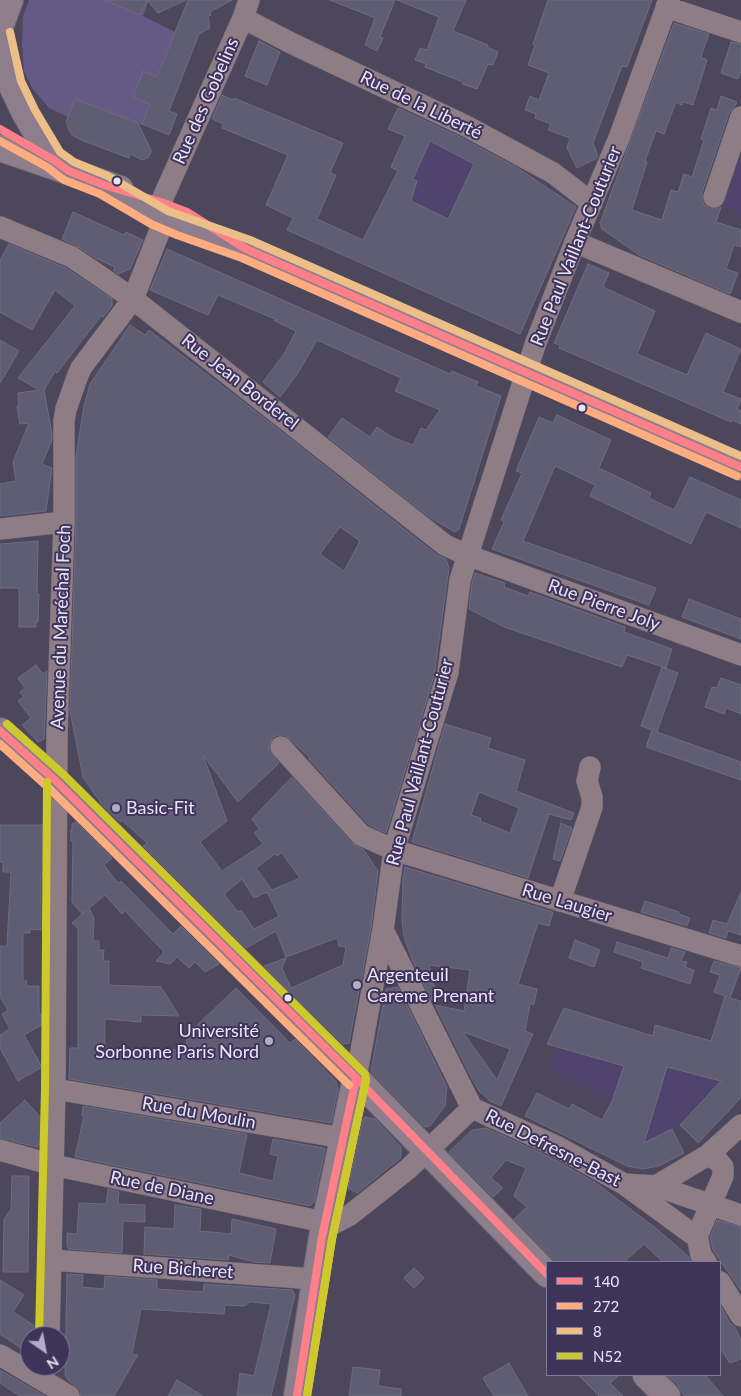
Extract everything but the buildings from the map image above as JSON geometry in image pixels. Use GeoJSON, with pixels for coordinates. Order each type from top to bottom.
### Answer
{"type":"FeatureCollection","features":[{"type":"Feature","properties":{"kind":"main road"},"geometry":{"type":"LineString","coordinates":[[0,27],[10,0]]}},
{"type":"Feature","properties":{"kind":"main road"},"geometry":{"type":"LineString","coordinates":[[0,34],[12,84],[26,115],[54,164]]}},
{"type":"Feature","properties":{"kind":"main road"},"geometry":{"type":"LineString","coordinates":[[0,129],[54,164]]}},
{"type":"Feature","properties":{"kind":"main road"},"geometry":{"type":"LineString","coordinates":[[0,148],[54,164],[163,211],[186,212],[246,249],[741,466]]}},
{"type":"Feature","properties":{"kind":"main road"},"geometry":{"type":"LineString","coordinates":[[0,163],[54,164]]}},
{"type":"Feature","properties":{"kind":"main road"},"geometry":{"type":"LineString","coordinates":[[0,731],[57,782],[356,1078],[546,1273]]}},
{"type":"Feature","properties":{"kind":"main road"},"geometry":{"type":"LineString","coordinates":[[297,1396],[325,1222],[356,1078]]}},
{"type":"Feature","properties":{"kind":"main road"},"geometry":{"type":"LineString","coordinates":[[647,1376],[667,1396]]}},
{"type":"Feature","properties":{"kind":"street"},"geometry":{"type":"LineString","coordinates":[[667,4],[741,32]]}},
{"type":"Feature","properties":{"kind":"street","name":"Rue Paul Vaillant-Couturier"},"geometry":{"type":"LineString","coordinates":[[356,1078],[383,930],[394,850],[448,672],[460,580],[526,372],[575,242],[619,138],[667,4]]}},
{"type":"Feature","properties":{"kind":"street","name":"Rue de la Liberté"},"geometry":{"type":"LineString","coordinates":[[246,9],[291,42],[466,126],[553,173],[592,203]]}},
{"type":"Feature","properties":{"kind":"street","name":"Rue des Gobelins"},"geometry":{"type":"LineString","coordinates":[[133,298],[163,211],[246,9]]}},
{"type":"Feature","properties":{"kind":"street"},"geometry":{"type":"LineString","coordinates":[[714,197],[741,117]]}},
{"type":"Feature","properties":{"kind":"street","name":"Rue Jean Borderel"},"geometry":{"type":"LineString","coordinates":[[0,227],[72,257],[133,298],[445,545],[468,556]]}},
{"type":"Feature","properties":{"kind":"street"},"geometry":{"type":"LineString","coordinates":[[575,242],[741,312]]}},
{"type":"Feature","properties":{"kind":"street","name":"Avenue du Maréchal Foch"},"geometry":{"type":"LineString","coordinates":[[49,1326],[55,1089],[57,782],[64,522],[64,421],[66,409],[81,368],[133,298]]}},
{"type":"Feature","properties":{"kind":"street"},"geometry":{"type":"LineString","coordinates":[[0,529],[64,522]]}},
{"type":"Feature","properties":{"kind":"street","name":"Rue Pierre Joly"},"geometry":{"type":"LineString","coordinates":[[468,556],[741,655]]}},
{"type":"Feature","properties":{"kind":"street","name":"Rue Laugier"},"geometry":{"type":"LineString","coordinates":[[281,747],[361,835],[394,850],[741,956]]}},
{"type":"Feature","properties":{"kind":"street"},"geometry":{"type":"LineString","coordinates":[[560,900],[592,807],[592,797],[587,781],[590,767]]}},
{"type":"Feature","properties":{"kind":"street","name":"Rue Defresne-Bast"},"geometry":{"type":"LineString","coordinates":[[383,930],[472,1108],[558,1147],[624,1184],[691,1234],[697,1236]]}},
{"type":"Feature","properties":{"kind":"street","name":"Rue du Moulin"},"geometry":{"type":"LineString","coordinates":[[55,1089],[344,1138]]}},
{"type":"Feature","properties":{"kind":"street"},"geometry":{"type":"LineString","coordinates":[[325,1222],[338,1222],[350,1215],[408,1168],[472,1108]]}},
{"type":"Feature","properties":{"kind":"street"},"geometry":{"type":"LineString","coordinates":[[656,1186],[708,1155],[741,1125]]}},
{"type":"Feature","properties":{"kind":"street","name":"Rue de Diane"},"geometry":{"type":"LineString","coordinates":[[0,1150],[53,1165],[325,1222]]}},
{"type":"Feature","properties":{"kind":"street"},"geometry":{"type":"LineString","coordinates":[[705,1261],[701,1255],[697,1236],[724,1176],[723,1167],[718,1161],[708,1155]]}},
{"type":"Feature","properties":{"kind":"street"},"geometry":{"type":"LineString","coordinates":[[624,1184],[656,1186],[741,1215]]}},
{"type":"Feature","properties":{"kind":"street","name":"Rue Bicheret"},"geometry":{"type":"LineString","coordinates":[[51,1260],[315,1279]]}},
{"type":"Feature","properties":{"kind":"street"},"geometry":{"type":"LineString","coordinates":[[721,1284],[741,1316]]}},
{"type":"Feature","properties":{"kind":"street"},"geometry":{"type":"LineString","coordinates":[[0,1355],[20,1363]]}},
{"type":"Feature","properties":{"kind":"street"},"geometry":{"type":"LineString","coordinates":[[50,1376],[69,1396]]}},
{"type":"Feature","properties":{"kind":"shaded area"},"geometry":{"type":"Polygon","coordinates":[[[29,0],[149,0],[143,16],[175,32],[157,77],[143,72],[133,96],[150,104],[142,125],[75,99],[68,117],[49,108],[32,88],[24,71],[22,44],[23,16],[29,0]]]}},
{"type":"Feature","properties":{"kind":"shaded area"},"geometry":{"type":"Polygon","coordinates":[[[421,116],[509,162],[491,186],[445,278],[363,240],[403,160],[421,116]]]}},
{"type":"Feature","properties":{"kind":"shaded area"},"geometry":{"type":"Polygon","coordinates":[[[741,151],[741,217],[724,206],[741,151]]]}},
{"type":"Feature","properties":{"kind":"shaded area"},"geometry":{"type":"Polygon","coordinates":[[[564,1008],[653,1035],[655,1025],[741,1049],[741,1095],[739,1100],[698,1143],[680,1126],[642,1142],[599,1124],[612,1101],[547,1067],[557,1047],[564,1008]]]}},
{"type":"Feature","properties":{"kind":"transit line","name":"8"},"geometry":{"type":"LineString","coordinates":[[10,32],[21,81],[35,110],[60,152],[74,162],[108,176],[168,211],[250,240],[741,456]]}},
{"type":"Feature","properties":{"kind":"transit line","name":"140"},"geometry":{"type":"LineString","coordinates":[[0,129],[69,171],[104,185],[187,212],[246,249],[741,467]]}},
{"type":"Feature","properties":{"kind":"transit line","name":"272"},"geometry":{"type":"LineString","coordinates":[[0,141],[47,167],[64,180],[100,194],[151,224],[242,258],[737,476]]}},
{"type":"Feature","properties":{"kind":"transit line","name":"N52"},"geometry":{"type":"LineString","coordinates":[[7,724],[64,775],[365,1074],[366,1080],[332,1239],[307,1396]]}},
{"type":"Feature","properties":{"kind":"transit line","name":"140"},"geometry":{"type":"LineString","coordinates":[[0,731],[57,782],[356,1078],[546,1273]]}},
{"type":"Feature","properties":{"kind":"transit line","name":"272"},"geometry":{"type":"LineString","coordinates":[[0,744],[50,789],[349,1085]]}},
{"type":"Feature","properties":{"kind":"transit line","name":"N52"},"geometry":{"type":"LineString","coordinates":[[39,1326],[45,1089],[47,782]]}},
{"type":"Feature","properties":{"kind":"transit line","name":"140"},"geometry":{"type":"LineString","coordinates":[[297,1396],[322,1237],[356,1078]]}},
{"type":"Feature","properties":{"kind":"transit line","name":"272"},"geometry":{"type":"LineString","coordinates":[[307,1396],[332,1239],[366,1080]]}},
{"type":"Feature","properties":{"kind":"place","name":"Basic-Fit"},"geometry":{"type":"Point","coordinates":[116,808]}},
{"type":"Feature","properties":{"kind":"place","name":"Argenteuil Careme Prenant"},"geometry":{"type":"Point","coordinates":[357,985]}},
{"type":"Feature","properties":{"kind":"place","name":"Université Sorbonne Paris Nord"},"geometry":{"type":"Point","coordinates":[269,1041]}}]}
